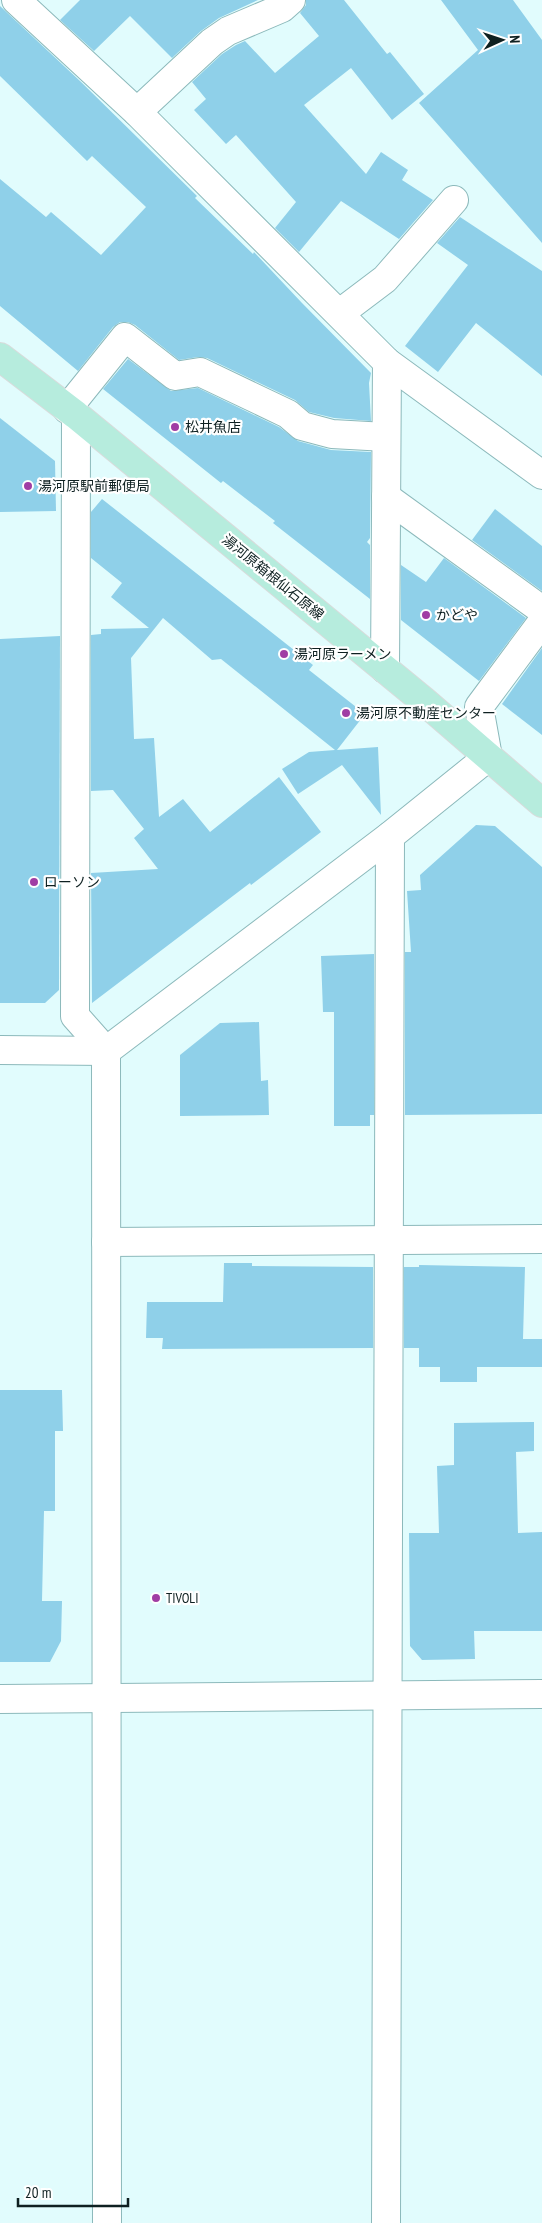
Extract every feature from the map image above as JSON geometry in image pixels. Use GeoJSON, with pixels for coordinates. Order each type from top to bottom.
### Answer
{"type":"FeatureCollection","features":[{"type":"Feature","properties":{"kind":"main road","name":"湯河原箱根仙石原線"},"geometry":{"type":"LineString","coordinates":[[0,357],[71,412],[385,669],[542,803]]}},
{"type":"Feature","properties":{"kind":"street"},"geometry":{"type":"LineString","coordinates":[[16,0],[137,112],[387,362],[542,474]]}},
{"type":"Feature","properties":{"kind":"street"},"geometry":{"type":"LineString","coordinates":[[137,112],[212,42],[228,31],[282,8],[290,0]]}},
{"type":"Feature","properties":{"kind":"street"},"geometry":{"type":"LineString","coordinates":[[340,313],[385,279],[454,200]]}},
{"type":"Feature","properties":{"kind":"street"},"geometry":{"type":"LineString","coordinates":[[107,2223],[106,1052],[75,1016],[71,412],[125,337],[175,376],[200,372],[288,414],[302,426],[332,434],[386,437]]}},
{"type":"Feature","properties":{"kind":"street"},"geometry":{"type":"LineString","coordinates":[[385,669],[387,362]]}},
{"type":"Feature","properties":{"kind":"street"},"geometry":{"type":"LineString","coordinates":[[386,497],[542,610]]}},
{"type":"Feature","properties":{"kind":"street"},"geometry":{"type":"LineString","coordinates":[[0,1050],[106,1052],[390,836],[488,756],[480,707],[542,622]]}},
{"type":"Feature","properties":{"kind":"street"},"geometry":{"type":"LineString","coordinates":[[386,2223],[390,836]]}},
{"type":"Feature","properties":{"kind":"street"},"geometry":{"type":"LineString","coordinates":[[106,1242],[542,1239]]}},
{"type":"Feature","properties":{"kind":"street"},"geometry":{"type":"LineString","coordinates":[[0,1699],[542,1694]]}},
{"type":"Feature","properties":{"kind":"building"},"geometry":{"type":"Polygon","coordinates":[[[80,0],[258,0],[219,18],[201,31],[172,58],[130,16],[94,51],[60,20],[80,0]]]}},
{"type":"Feature","properties":{"kind":"building"},"geometry":{"type":"Polygon","coordinates":[[[306,0],[344,0],[387,54],[390,52],[424,94],[392,120],[351,68],[304,105],[366,174],[381,152],[408,170],[402,180],[433,200],[399,239],[341,201],[299,252],[275,228],[296,202],[236,135],[226,144],[194,110],[206,99],[192,82],[222,54],[236,45],[245,41],[275,73],[319,36],[300,13],[306,5],[306,0]]]}},
{"type":"Feature","properties":{"kind":"building"},"geometry":{"type":"Polygon","coordinates":[[[441,0],[513,0],[542,40],[542,243],[419,103],[478,50],[441,0]]]}},
{"type":"Feature","properties":{"kind":"building"},"geometry":{"type":"Polygon","coordinates":[[[0,6],[80,81],[197,196],[195,198],[253,254],[254,252],[371,373],[369,383],[371,421],[334,418],[309,412],[295,400],[207,358],[198,357],[179,360],[135,325],[128,322],[120,322],[113,327],[78,371],[0,306],[0,179],[46,217],[51,212],[101,255],[146,207],[92,156],[87,161],[0,76],[0,6]]]}},
{"type":"Feature","properties":{"kind":"building"},"geometry":{"type":"Polygon","coordinates":[[[460,217],[542,271],[542,376],[476,323],[438,372],[405,346],[468,265],[437,243],[460,217]]]}},
{"type":"Feature","properties":{"kind":"building"},"geometry":{"type":"Polygon","coordinates":[[[128,359],[171,391],[198,388],[279,427],[298,441],[331,450],[371,452],[370,538],[367,542],[370,545],[370,599],[273,523],[275,521],[223,481],[221,483],[103,389],[128,359]]]}},
{"type":"Feature","properties":{"kind":"building","name":"湯河原駅前郵便局"},"geometry":{"type":"Polygon","coordinates":[[[0,418],[55,461],[56,511],[0,512],[0,418]]]}},
{"type":"Feature","properties":{"kind":"building"},"geometry":{"type":"Polygon","coordinates":[[[102,499],[313,665],[309,670],[365,714],[337,750],[378,747],[381,815],[342,765],[298,794],[282,769],[309,752],[335,750],[221,659],[212,660],[163,618],[131,658],[134,739],[154,738],[159,817],[183,799],[210,832],[279,777],[321,832],[251,885],[250,883],[92,1003],[91,873],[158,869],[134,838],[144,829],[113,790],[91,791],[91,635],[101,634],[101,629],[149,628],[111,597],[122,583],[91,558],[91,512],[102,499]]]}},
{"type":"Feature","properties":{"kind":"building"},"geometry":{"type":"Polygon","coordinates":[[[495,509],[542,546],[542,591],[472,540],[495,509]]]}},
{"type":"Feature","properties":{"kind":"building"},"geometry":{"type":"Polygon","coordinates":[[[444,558],[526,618],[479,681],[401,620],[401,565],[426,582],[444,558]]]}},
{"type":"Feature","properties":{"kind":"building","name":"ローソン"},"geometry":{"type":"Polygon","coordinates":[[[60,636],[59,990],[45,1003],[0,1003],[0,639],[60,636]]]}},
{"type":"Feature","properties":{"kind":"building"},"geometry":{"type":"Polygon","coordinates":[[[542,648],[542,735],[502,704],[542,648]]]}},
{"type":"Feature","properties":{"kind":"building"},"geometry":{"type":"Polygon","coordinates":[[[476,825],[495,826],[542,867],[542,1114],[405,1115],[405,952],[411,952],[407,891],[421,890],[420,875],[476,825]]]}},
{"type":"Feature","properties":{"kind":"building"},"geometry":{"type":"Polygon","coordinates":[[[374,954],[374,1115],[370,1115],[370,1126],[334,1126],[334,1012],[323,1012],[321,956],[374,954]]]}},
{"type":"Feature","properties":{"kind":"building"},"geometry":{"type":"Polygon","coordinates":[[[259,1022],[261,1081],[268,1080],[269,1115],[180,1116],[180,1055],[220,1023],[259,1022]]]}},
{"type":"Feature","properties":{"kind":"building"},"geometry":{"type":"Polygon","coordinates":[[[224,1263],[252,1263],[252,1266],[373,1267],[373,1348],[162,1349],[163,1338],[146,1338],[147,1302],[223,1302],[224,1263]]]}},
{"type":"Feature","properties":{"kind":"building"},"geometry":{"type":"Polygon","coordinates":[[[419,1265],[525,1267],[523,1339],[542,1339],[542,1367],[477,1367],[477,1382],[440,1382],[440,1367],[419,1367],[419,1348],[404,1348],[404,1267],[419,1267],[419,1265]]]}},
{"type":"Feature","properties":{"kind":"building"},"geometry":{"type":"Polygon","coordinates":[[[0,1390],[62,1390],[63,1431],[55,1431],[55,1511],[44,1511],[42,1601],[62,1601],[61,1641],[50,1662],[0,1662],[0,1390]]]}},
{"type":"Feature","properties":{"kind":"building"},"geometry":{"type":"Polygon","coordinates":[[[534,1422],[534,1451],[516,1452],[518,1533],[542,1532],[542,1631],[474,1631],[475,1659],[422,1660],[410,1646],[409,1533],[439,1533],[437,1466],[454,1465],[454,1423],[534,1422]]]}},
{"type":"Feature","properties":{"kind":"place","name":"松井魚店"},"geometry":{"type":"Point","coordinates":[175,427]}},
{"type":"Feature","properties":{"kind":"place","name":"湯河原駅前郵便局"},"geometry":{"type":"Point","coordinates":[28,486]}},
{"type":"Feature","properties":{"kind":"place","name":"かどや"},"geometry":{"type":"Point","coordinates":[426,615]}},
{"type":"Feature","properties":{"kind":"place","name":"湯河原ラーメン"},"geometry":{"type":"Point","coordinates":[284,654]}},
{"type":"Feature","properties":{"kind":"place","name":"湯河原不動産センター"},"geometry":{"type":"Point","coordinates":[346,713]}},
{"type":"Feature","properties":{"kind":"place","name":"ローソン"},"geometry":{"type":"Point","coordinates":[34,882]}},
{"type":"Feature","properties":{"kind":"place","name":"TIVOLI"},"geometry":{"type":"Point","coordinates":[156,1598]}}]}
